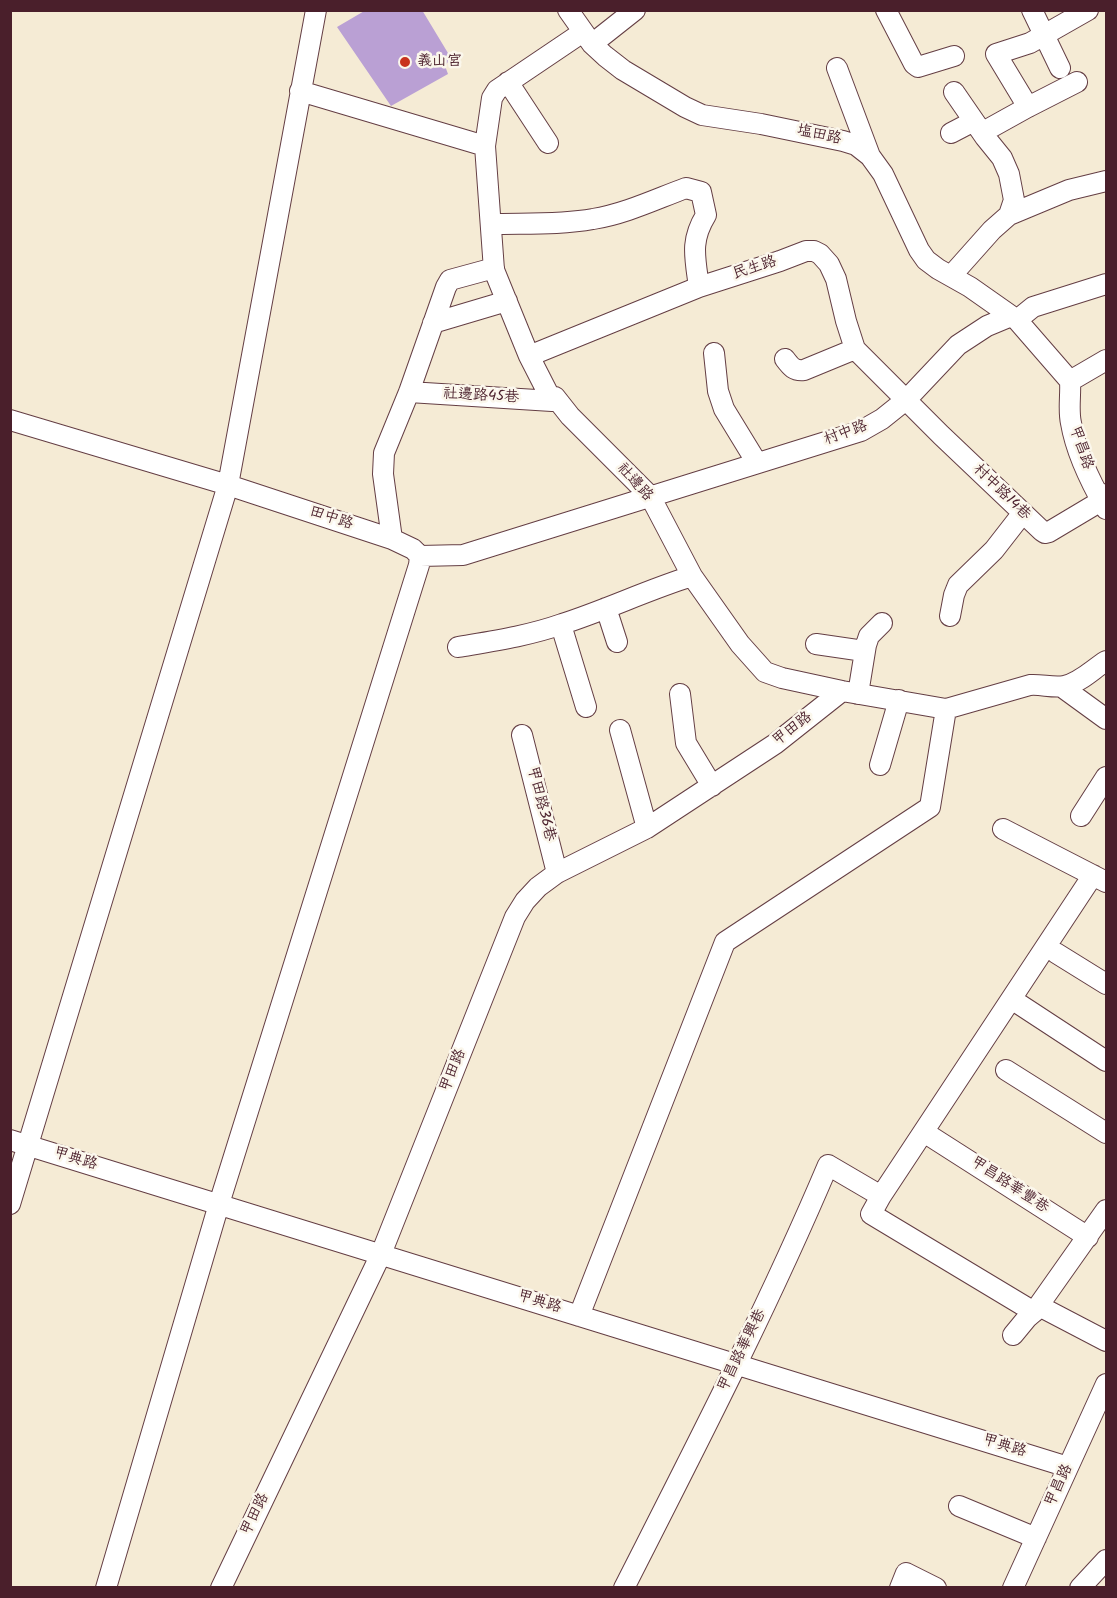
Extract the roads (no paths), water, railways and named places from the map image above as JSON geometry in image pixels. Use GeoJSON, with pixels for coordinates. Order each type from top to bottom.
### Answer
{"type":"FeatureCollection","features":[{"type":"Feature","properties":{"kind":"street"},"geometry":{"type":"LineString","coordinates":[[10,1204],[19,1142],[228,485],[316,10]]}},
{"type":"Feature","properties":{"kind":"street","name":"塩田路"},"geometry":{"type":"LineString","coordinates":[[568,10],[587,38],[623,70],[702,115],[761,124],[856,145],[870,156],[883,174],[926,260],[1014,318],[1070,381]]}},
{"type":"Feature","properties":{"kind":"street","name":"社邊路"},"geometry":{"type":"LineString","coordinates":[[635,10],[508,82],[497,90],[492,98],[485,146],[494,268],[529,356],[552,401],[555,397],[570,416],[650,496],[692,576],[740,644],[765,672],[782,678],[850,692],[946,709],[1030,685],[1062,687]]}},
{"type":"Feature","properties":{"kind":"street"},"geometry":{"type":"LineString","coordinates":[[886,10],[918,68],[954,56]]}},
{"type":"Feature","properties":{"kind":"street"},"geometry":{"type":"LineString","coordinates":[[1032,10],[1060,68]]}},
{"type":"Feature","properties":{"kind":"street"},"geometry":{"type":"LineString","coordinates":[[1028,107],[996,54],[1030,43],[1088,10]]}},
{"type":"Feature","properties":{"kind":"street"},"geometry":{"type":"LineString","coordinates":[[837,68],[870,156]]}},
{"type":"Feature","properties":{"kind":"street"},"geometry":{"type":"LineString","coordinates":[[508,82],[548,143]]}},
{"type":"Feature","properties":{"kind":"street"},"geometry":{"type":"LineString","coordinates":[[951,133],[978,127],[1028,107],[1077,82]]}},
{"type":"Feature","properties":{"kind":"street"},"geometry":{"type":"LineString","coordinates":[[300,91],[485,146]]}},
{"type":"Feature","properties":{"kind":"street"},"geometry":{"type":"LineString","coordinates":[[954,92],[1002,158],[1009,174],[1014,200],[1010,215]]}},
{"type":"Feature","properties":{"kind":"street"},"geometry":{"type":"LineString","coordinates":[[951,276],[992,230],[1010,215],[1069,190],[1107,181]]}},
{"type":"Feature","properties":{"kind":"street"},"geometry":{"type":"LineString","coordinates":[[491,224],[593,220],[614,215],[686,188],[694,189],[701,192],[706,215],[699,227],[694,252],[699,287]]}},
{"type":"Feature","properties":{"kind":"street","name":"民生路"},"geometry":{"type":"LineString","coordinates":[[529,356],[699,287],[806,251],[814,251],[829,264],[836,279],[855,349],[906,400]]}},
{"type":"Feature","properties":{"kind":"street"},"geometry":{"type":"LineString","coordinates":[[392,539],[383,474],[384,453],[409,392],[446,287],[450,280],[494,268]]}},
{"type":"Feature","properties":{"kind":"street","name":"村中路"},"geometry":{"type":"LineString","coordinates":[[650,496],[861,431],[882,419],[906,400],[958,345],[987,326],[1107,284]]}},
{"type":"Feature","properties":{"kind":"street"},"geometry":{"type":"LineString","coordinates":[[433,322],[507,301]]}},
{"type":"Feature","properties":{"kind":"street"},"geometry":{"type":"LineString","coordinates":[[784,359],[793,369],[804,370],[855,349]]}},
{"type":"Feature","properties":{"kind":"street"},"geometry":{"type":"LineString","coordinates":[[714,353],[718,391],[724,409],[757,463]]}},
{"type":"Feature","properties":{"kind":"street"},"geometry":{"type":"LineString","coordinates":[[1070,381],[1107,360]]}},
{"type":"Feature","properties":{"kind":"street","name":"甲昌路"},"geometry":{"type":"LineString","coordinates":[[1070,381],[1070,421],[1074,438],[1105,502]]}},
{"type":"Feature","properties":{"kind":"street","name":"社邊路45巷"},"geometry":{"type":"LineString","coordinates":[[409,392],[552,401]]}},
{"type":"Feature","properties":{"kind":"street","name":"村中路14巷"},"geometry":{"type":"LineString","coordinates":[[906,400],[1022,514],[1045,533],[1105,502]]}},
{"type":"Feature","properties":{"kind":"street","name":"田中路"},"geometry":{"type":"LineString","coordinates":[[10,420],[228,485],[392,539],[413,549],[420,556]]}},
{"type":"Feature","properties":{"kind":"street"},"geometry":{"type":"LineString","coordinates":[[106,1587],[219,1204],[416,577],[420,556],[463,555],[650,496]]}},
{"type":"Feature","properties":{"kind":"street"},"geometry":{"type":"LineString","coordinates":[[950,616],[958,585],[994,550],[1022,514]]}},
{"type":"Feature","properties":{"kind":"street"},"geometry":{"type":"LineString","coordinates":[[458,647],[508,639],[561,625],[692,576]]}},
{"type":"Feature","properties":{"kind":"street"},"geometry":{"type":"LineString","coordinates":[[606,608],[617,642]]}},
{"type":"Feature","properties":{"kind":"street"},"geometry":{"type":"LineString","coordinates":[[850,692],[869,636],[882,623]]}},
{"type":"Feature","properties":{"kind":"street"},"geometry":{"type":"LineString","coordinates":[[561,625],[586,707]]}},
{"type":"Feature","properties":{"kind":"street"},"geometry":{"type":"LineString","coordinates":[[816,644],[864,651]]}},
{"type":"Feature","properties":{"kind":"street"},"geometry":{"type":"LineString","coordinates":[[1062,687],[1074,683],[1107,661]]}},
{"type":"Feature","properties":{"kind":"street"},"geometry":{"type":"LineString","coordinates":[[1062,687],[1107,718]]}},
{"type":"Feature","properties":{"kind":"street","name":"甲田路"},"geometry":{"type":"LineString","coordinates":[[220,1587],[381,1254],[515,917],[525,901],[538,886],[557,873],[647,828],[850,692]]}},
{"type":"Feature","properties":{"kind":"street"},"geometry":{"type":"LineString","coordinates":[[680,694],[686,743],[712,786]]}},
{"type":"Feature","properties":{"kind":"street"},"geometry":{"type":"LineString","coordinates":[[880,765],[899,700]]}},
{"type":"Feature","properties":{"kind":"street"},"geometry":{"type":"LineString","coordinates":[[579,1316],[725,942],[930,807],[946,709]]}},
{"type":"Feature","properties":{"kind":"street"},"geometry":{"type":"LineString","coordinates":[[620,730],[647,828]]}},
{"type":"Feature","properties":{"kind":"street","name":"甲田路36巷"},"geometry":{"type":"LineString","coordinates":[[522,735],[557,873]]}},
{"type":"Feature","properties":{"kind":"street"},"geometry":{"type":"LineString","coordinates":[[1081,816],[1107,777]]}},
{"type":"Feature","properties":{"kind":"street"},"geometry":{"type":"LineString","coordinates":[[1003,829],[1100,878],[881,1196],[871,1214],[1037,1309],[1107,1341]]}},
{"type":"Feature","properties":{"kind":"street"},"geometry":{"type":"LineString","coordinates":[[1056,952],[1107,984]]}},
{"type":"Feature","properties":{"kind":"street"},"geometry":{"type":"LineString","coordinates":[[1019,1004],[1107,1061]]}},
{"type":"Feature","properties":{"kind":"street"},"geometry":{"type":"LineString","coordinates":[[1005,1070],[1107,1133]]}},
{"type":"Feature","properties":{"kind":"street","name":"甲昌路華豐巷"},"geometry":{"type":"LineString","coordinates":[[930,1136],[1088,1237]]}},
{"type":"Feature","properties":{"kind":"street","name":"甲典路"},"geometry":{"type":"LineString","coordinates":[[19,1142],[1068,1467]]}},
{"type":"Feature","properties":{"kind":"street","name":"甲昌路華興巷"},"geometry":{"type":"LineString","coordinates":[[624,1587],[737,1364],[793,1247],[828,1165],[881,1196]]}},
{"type":"Feature","properties":{"kind":"street"},"geometry":{"type":"LineString","coordinates":[[1013,1335],[1027,1317],[1037,1309],[1107,1210]]}},
{"type":"Feature","properties":{"kind":"street","name":"甲昌路"},"geometry":{"type":"LineString","coordinates":[[1013,1587],[1107,1384]]}},
{"type":"Feature","properties":{"kind":"street"},"geometry":{"type":"LineString","coordinates":[[959,1506],[1036,1538]]}},
{"type":"Feature","properties":{"kind":"street"},"geometry":{"type":"LineString","coordinates":[[1080,1587],[1107,1560]]}},
{"type":"Feature","properties":{"kind":"street"},"geometry":{"type":"LineString","coordinates":[[900,1587],[906,1573],[936,1587]]}},
{"type":"Feature","properties":{"kind":"place","name":"義山宮"},"geometry":{"type":"Point","coordinates":[405,62]}}]}
